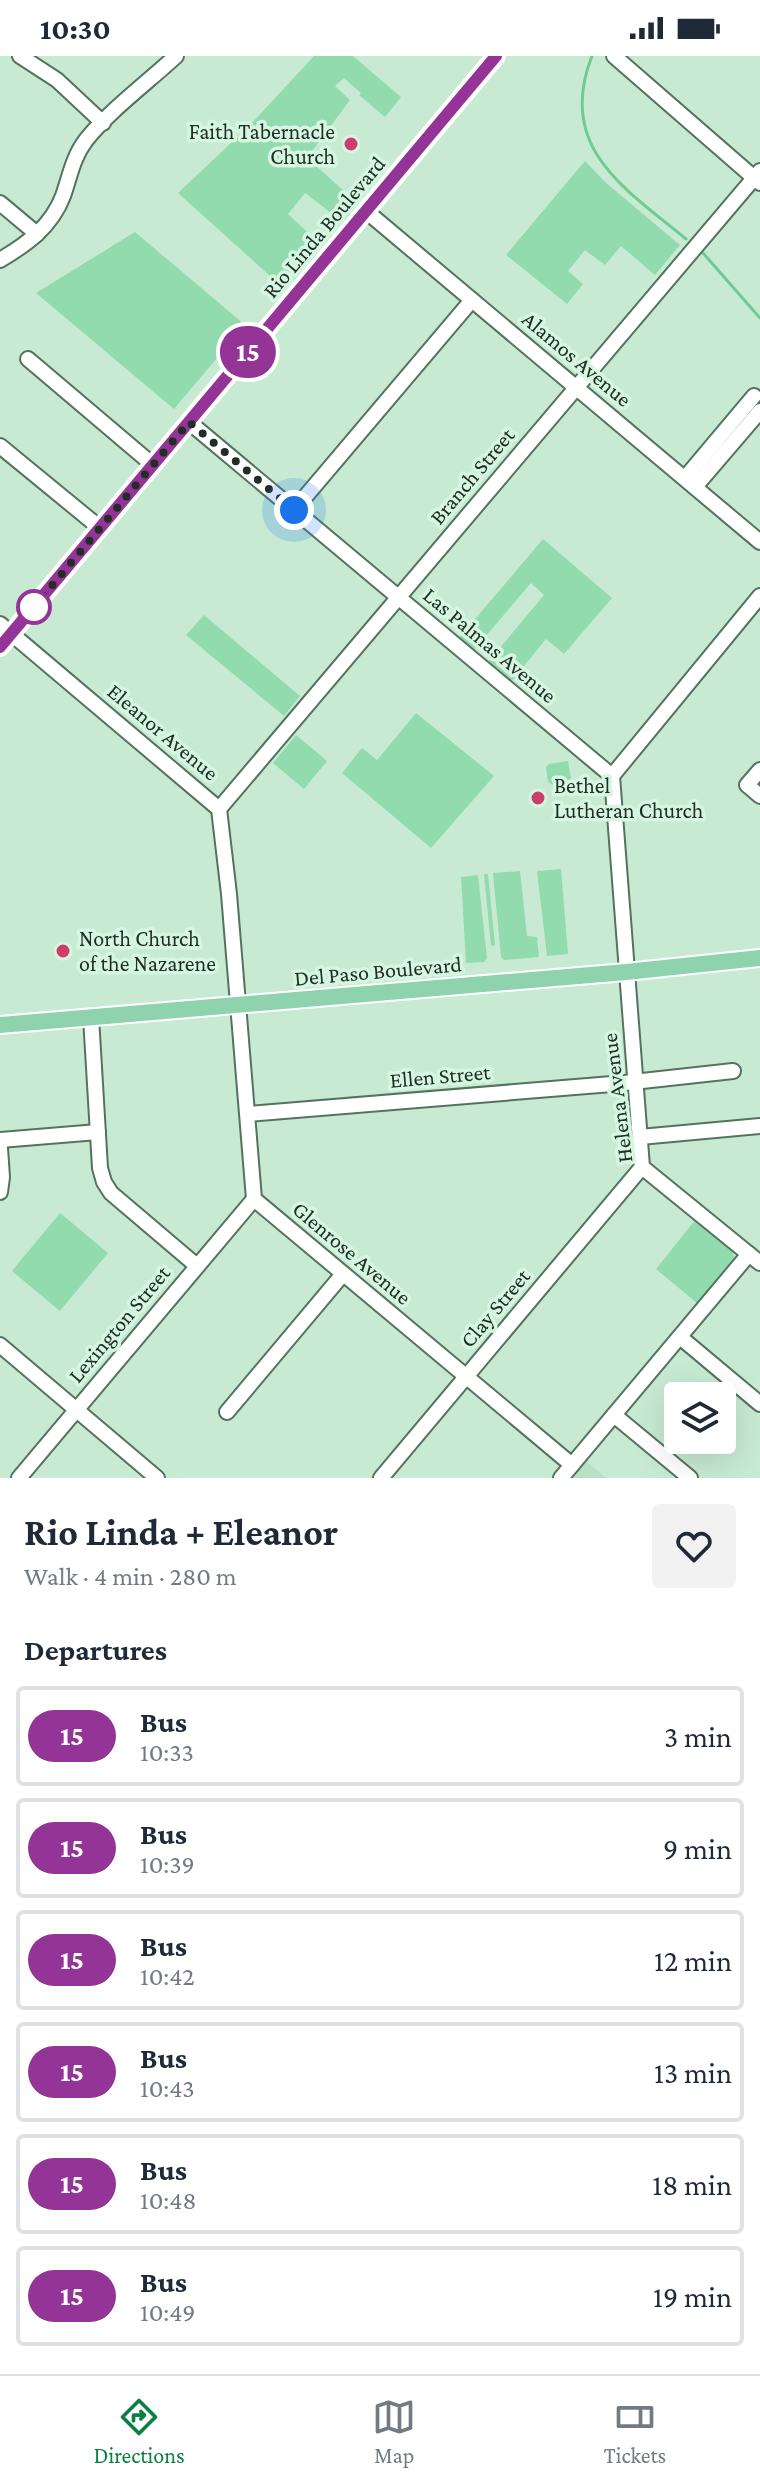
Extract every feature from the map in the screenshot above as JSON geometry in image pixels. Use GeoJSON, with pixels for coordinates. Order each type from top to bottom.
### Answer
{"type":"FeatureCollection","features":[{"type":"Feature","properties":{"kind":"main road","name":"Rio Linda Boulevard"},"geometry":{"type":"LineString","coordinates":[[0,647],[6,629],[100,528],[496,56]]}},
{"type":"Feature","properties":{"kind":"main road","name":"Del Paso Boulevard"},"geometry":{"type":"LineString","coordinates":[[0,1025],[760,958]]}},
{"type":"Feature","properties":{"kind":"street"},"geometry":{"type":"LineString","coordinates":[[20,56],[57,80],[103,123]]}},
{"type":"Feature","properties":{"kind":"street"},"geometry":{"type":"LineString","coordinates":[[0,260],[47,224],[58,206],[79,150],[103,123],[176,56]]}},
{"type":"Feature","properties":{"kind":"street"},"geometry":{"type":"LineString","coordinates":[[614,56],[758,178]]}},
{"type":"Feature","properties":{"kind":"street","name":"Branch Street"},"geometry":{"type":"LineString","coordinates":[[219,809],[576,386],[758,178]]}},
{"type":"Feature","properties":{"kind":"street"},"geometry":{"type":"LineString","coordinates":[[0,203],[37,234]]}},
{"type":"Feature","properties":{"kind":"street","name":"Alamos Avenue"},"geometry":{"type":"LineString","coordinates":[[366,211],[760,542]]}},
{"type":"Feature","properties":{"kind":"street"},"geometry":{"type":"LineString","coordinates":[[294,510],[472,300]]}},
{"type":"Feature","properties":{"kind":"street"},"geometry":{"type":"LineString","coordinates":[[28,359],[153,465]]}},
{"type":"Feature","properties":{"kind":"street"},"geometry":{"type":"LineString","coordinates":[[690,483],[754,408]]}},
{"type":"Feature","properties":{"kind":"street","name":"Las Palmas Avenue"},"geometry":{"type":"LineString","coordinates":[[189,422],[612,776]]}},
{"type":"Feature","properties":{"kind":"street"},"geometry":{"type":"LineString","coordinates":[[0,446],[100,528]]}},
{"type":"Feature","properties":{"kind":"street"},"geometry":{"type":"LineString","coordinates":[[626,972],[612,776],[760,596]]}},
{"type":"Feature","properties":{"kind":"street","name":"Eleanor Avenue"},"geometry":{"type":"LineString","coordinates":[[6,629],[219,809],[238,1005]]}},
{"type":"Feature","properties":{"kind":"street"},"geometry":{"type":"LineString","coordinates":[[760,770],[747,785],[760,796]]}},
{"type":"Feature","properties":{"kind":"street","name":"Helena Avenue"},"geometry":{"type":"LineString","coordinates":[[626,972],[642,1167],[755,1259]]}},
{"type":"Feature","properties":{"kind":"street"},"geometry":{"type":"LineString","coordinates":[[238,1005],[254,1199]]}},
{"type":"Feature","properties":{"kind":"street"},"geometry":{"type":"LineString","coordinates":[[91,1017],[100,1168],[107,1188],[197,1266]]}},
{"type":"Feature","properties":{"kind":"street","name":"Ellen Street"},"geometry":{"type":"LineString","coordinates":[[248,1114],[733,1071]]}},
{"type":"Feature","properties":{"kind":"street"},"geometry":{"type":"LineString","coordinates":[[640,1137],[760,1126]]}},
{"type":"Feature","properties":{"kind":"street"},"geometry":{"type":"LineString","coordinates":[[0,1140],[98,1132]]}},
{"type":"Feature","properties":{"kind":"street"},"geometry":{"type":"LineString","coordinates":[[0,1148],[0,1192]]}},
{"type":"Feature","properties":{"kind":"street","name":"Clay Street"},"geometry":{"type":"LineString","coordinates":[[381,1478],[642,1167]]}},
{"type":"Feature","properties":{"kind":"street","name":"Lexington Street"},"geometry":{"type":"LineString","coordinates":[[19,1478],[254,1199]]}},
{"type":"Feature","properties":{"kind":"street","name":"Glenrose Avenue"},"geometry":{"type":"LineString","coordinates":[[254,1199],[572,1465]]}},
{"type":"Feature","properties":{"kind":"street"},"geometry":{"type":"LineString","coordinates":[[561,1478],[680,1337],[755,1259]]}},
{"type":"Feature","properties":{"kind":"street"},"geometry":{"type":"LineString","coordinates":[[227,1412],[343,1274]]}},
{"type":"Feature","properties":{"kind":"street"},"geometry":{"type":"LineString","coordinates":[[680,1337],[760,1404]]}},
{"type":"Feature","properties":{"kind":"street"},"geometry":{"type":"LineString","coordinates":[[0,1345],[149,1475]]}},
{"type":"Feature","properties":{"kind":"street"},"geometry":{"type":"LineString","coordinates":[[614,1415],[690,1478]]}},
{"type":"Feature","properties":{"kind":"shaded area"},"geometry":{"type":"Polygon","coordinates":[[[586,1461],[605,1477],[606,1478],[572,1478],[586,1461]]]}},
{"type":"Feature","properties":{"kind":"green space"},"geometry":{"type":"Polygon","coordinates":[[[314,56],[353,56],[401,97],[385,117],[344,78],[335,86],[350,100],[307,158],[351,197],[335,216],[305,193],[288,214],[316,240],[279,284],[178,193],[250,125],[314,56]]]}},
{"type":"Feature","properties":{"kind":"green space"},"geometry":{"type":"Polygon","coordinates":[[[585,161],[605,182],[680,245],[655,275],[621,246],[605,265],[585,250],[568,271],[583,284],[567,304],[506,255],[585,161]]]}},
{"type":"Feature","properties":{"kind":"green space"},"geometry":{"type":"Polygon","coordinates":[[[135,232],[245,325],[174,409],[36,293],[135,232]]]}},
{"type":"Feature","properties":{"kind":"green space"},"geometry":{"type":"Polygon","coordinates":[[[543,539],[612,598],[564,654],[546,639],[511,682],[488,662],[544,595],[531,583],[474,650],[459,638],[543,539]]]}},
{"type":"Feature","properties":{"kind":"green space"},"geometry":{"type":"Polygon","coordinates":[[[204,615],[300,696],[284,716],[186,635],[204,615]]]}},
{"type":"Feature","properties":{"kind":"green space"},"geometry":{"type":"Polygon","coordinates":[[[416,713],[494,776],[431,848],[342,773],[362,748],[377,760],[416,713]]]}},
{"type":"Feature","properties":{"kind":"green space"},"geometry":{"type":"Polygon","coordinates":[[[296,735],[327,761],[304,789],[273,763],[296,735]]]}},
{"type":"Feature","properties":{"kind":"green space"},"geometry":{"type":"Polygon","coordinates":[[[568,761],[571,779],[567,783],[553,785],[548,782],[546,767],[568,761]]]}},
{"type":"Feature","properties":{"kind":"green space"},"geometry":{"type":"Polygon","coordinates":[[[561,869],[568,954],[547,956],[537,871],[561,869]]]}},
{"type":"Feature","properties":{"kind":"green space"},"geometry":{"type":"Polygon","coordinates":[[[520,871],[527,936],[537,937],[539,957],[504,960],[501,957],[493,873],[520,871]]]}},
{"type":"Feature","properties":{"kind":"green space"},"geometry":{"type":"Polygon","coordinates":[[[484,874],[488,874],[495,945],[491,946],[484,874]]]}},
{"type":"Feature","properties":{"kind":"green space"},"geometry":{"type":"Polygon","coordinates":[[[478,875],[487,958],[484,962],[466,963],[461,877],[478,875]]]}},
{"type":"Feature","properties":{"kind":"green space"},"geometry":{"type":"Polygon","coordinates":[[[60,1213],[108,1253],[60,1311],[12,1271],[60,1213]]]}},
{"type":"Feature","properties":{"kind":"green space"},"geometry":{"type":"Polygon","coordinates":[[[696,1219],[729,1245],[735,1259],[697,1303],[656,1269],[696,1219]]]}},
{"type":"Feature","properties":{"kind":"waterway"},"geometry":{"type":"LineString","coordinates":[[592,56],[583,88],[583,116],[590,140],[602,162],[620,183],[686,239]]}},
{"type":"Feature","properties":{"kind":"waterway"},"geometry":{"type":"LineString","coordinates":[[703,253],[760,318]]}},
{"type":"Feature","properties":{"kind":"bus line","name":"15"},"geometry":{"type":"LineString","coordinates":[[0,647],[496,56]]}},
{"type":"Feature","properties":{"kind":"place","name":"Faith Tabernacle Church"},"geometry":{"type":"Point","coordinates":[351,144]}},
{"type":"Feature","properties":{"kind":"place","name":"Bethel Lutheran Church"},"geometry":{"type":"Point","coordinates":[538,798]}},
{"type":"Feature","properties":{"kind":"place","name":"North Church of the Nazarene"},"geometry":{"type":"Point","coordinates":[63,951]}},
{"type":"Feature","properties":{"kind":"route"},"geometry":{"type":"LineString","coordinates":[[34,607],[189,422],[294,510]]}}]}
